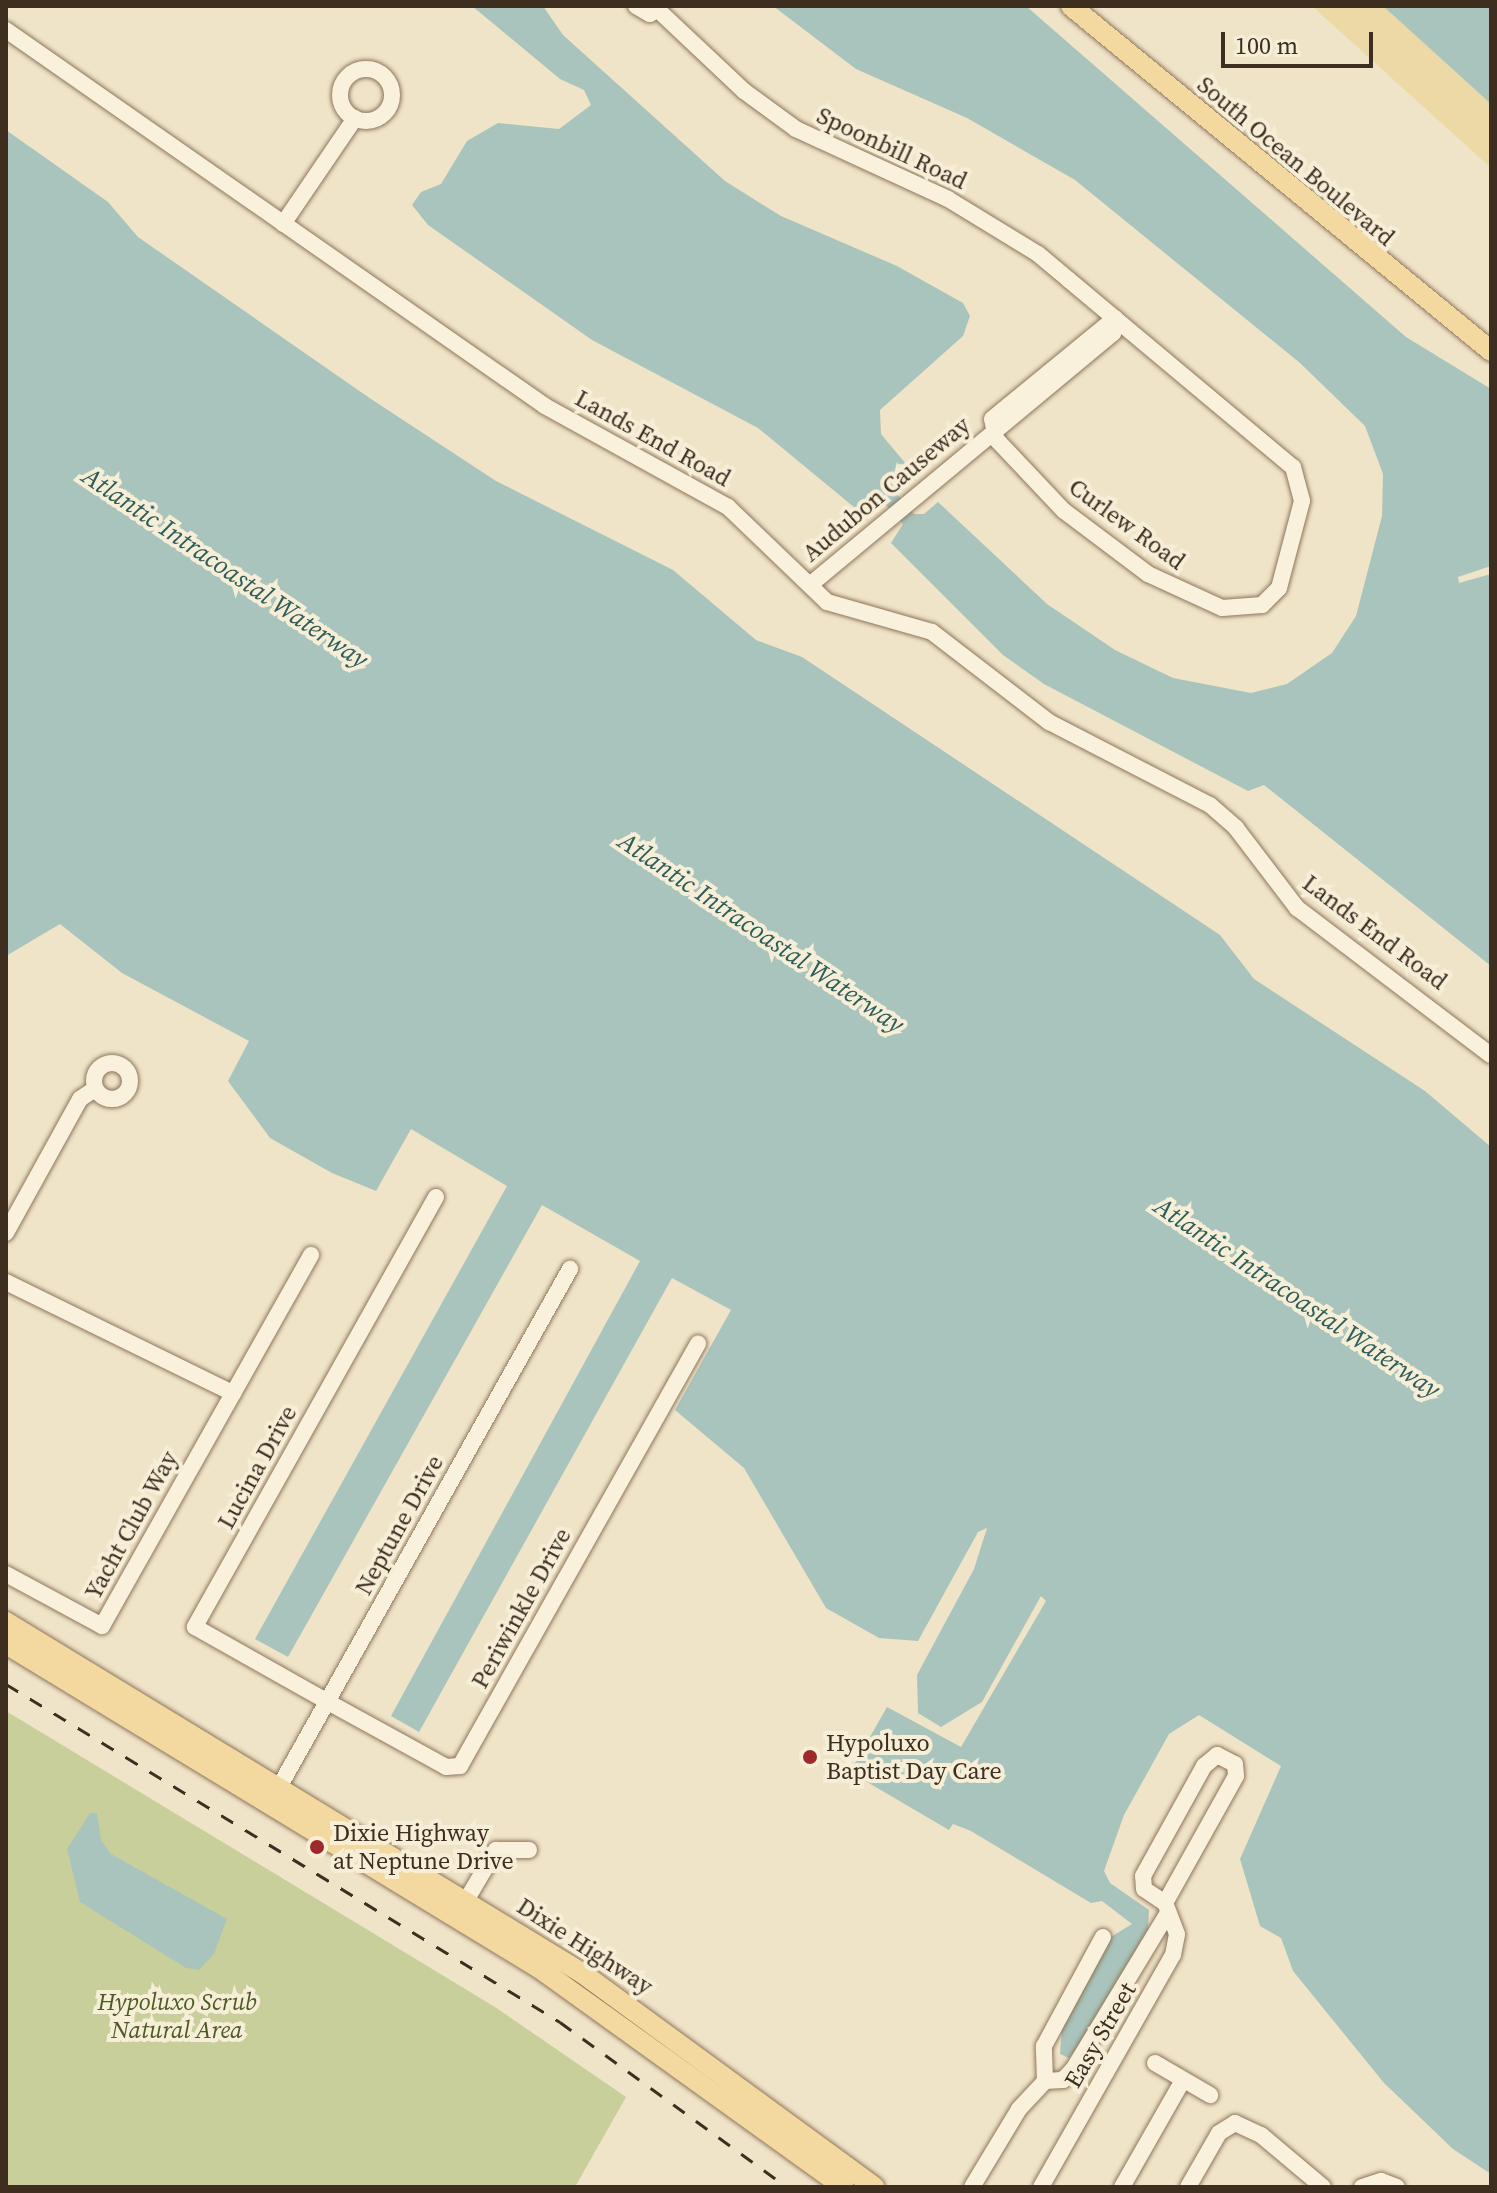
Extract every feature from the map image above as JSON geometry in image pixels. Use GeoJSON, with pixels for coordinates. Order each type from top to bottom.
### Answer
{"type":"FeatureCollection","features":[{"type":"Feature","properties":{"kind":"main road","name":"South Ocean Boulevard"},"geometry":{"type":"LineString","coordinates":[[1071,6],[1491,351]]}},
{"type":"Feature","properties":{"kind":"main road","name":"Dixie Highway"},"geometry":{"type":"LineString","coordinates":[[6,1622],[274,1796]]}},
{"type":"Feature","properties":{"kind":"main road","name":"Dixie Highway"},"geometry":{"type":"LineString","coordinates":[[6,1644],[274,1796],[461,1909],[661,2039],[873,2186]]}},
{"type":"Feature","properties":{"kind":"main road","name":"Dixie Highway"},"geometry":{"type":"LineString","coordinates":[[661,2039],[841,2185]]}},
{"type":"Feature","properties":{"kind":"main road"},"geometry":{"type":"LineString","coordinates":[[841,2185],[873,2186]]}},
{"type":"Feature","properties":{"kind":"street","name":"Spoonbill Road"},"geometry":{"type":"LineString","coordinates":[[636,6],[645,14],[659,8],[744,91],[796,129],[984,219],[1115,318]]}},
{"type":"Feature","properties":{"kind":"street","name":"Lands End Road"},"geometry":{"type":"LineString","coordinates":[[6,30],[545,406],[728,507],[834,606],[932,632],[1049,722],[1210,805],[1236,828],[1297,908],[1491,1055]]}},
{"type":"Feature","properties":{"kind":"street"},"geometry":{"type":"LineString","coordinates":[[283,224],[355,118]]}},
{"type":"Feature","properties":{"kind":"street","name":"Audubon Causeway"},"geometry":{"type":"LineString","coordinates":[[811,584],[991,430],[1003,429],[1113,333],[1115,318]]}},
{"type":"Feature","properties":{"kind":"street","name":"Curlew Road"},"geometry":{"type":"LineString","coordinates":[[991,430],[1055,503],[1148,574],[1231,610],[1254,609],[1275,595],[1302,501],[1297,473],[1115,318]]}},
{"type":"Feature","properties":{"kind":"street"},"geometry":{"type":"LineString","coordinates":[[6,1233],[80,1099],[95,1089]]}},
{"type":"Feature","properties":{"kind":"street","name":"Lucina Drive"},"geometry":{"type":"LineString","coordinates":[[328,1702],[195,1627],[436,1197]]}},
{"type":"Feature","properties":{"kind":"street","name":"Yacht Club Way"},"geometry":{"type":"LineString","coordinates":[[6,1574],[102,1626],[311,1255]]}},
{"type":"Feature","properties":{"kind":"street","name":"Neptune Drive"},"geometry":{"type":"LineString","coordinates":[[274,1796],[570,1269]]}},
{"type":"Feature","properties":{"kind":"street"},"geometry":{"type":"LineString","coordinates":[[6,1282],[233,1393]]}},
{"type":"Feature","properties":{"kind":"street","name":"Periwinkle Drive"},"geometry":{"type":"LineString","coordinates":[[328,1702],[446,1767],[460,1766],[698,1343]]}},
{"type":"Feature","properties":{"kind":"street"},"geometry":{"type":"LineString","coordinates":[[972,2187],[1019,2109],[1045,2081],[1063,2080],[1074,2068],[1167,1908],[1236,1776],[1235,1764],[1222,1756],[1204,1766],[1143,1876],[1144,1889],[1167,1908]]}},
{"type":"Feature","properties":{"kind":"street"},"geometry":{"type":"LineString","coordinates":[[461,1909],[496,1850],[529,1850]]}},
{"type":"Feature","properties":{"kind":"street","name":"Easy Street"},"geometry":{"type":"LineString","coordinates":[[1041,2187],[1173,1955],[1177,1934],[1167,1908]]}},
{"type":"Feature","properties":{"kind":"street"},"geometry":{"type":"LineString","coordinates":[[1045,2081],[1044,2046],[1103,1937]]}},
{"type":"Feature","properties":{"kind":"street"},"geometry":{"type":"LineString","coordinates":[[1155,2063],[1210,2095]]}},
{"type":"Feature","properties":{"kind":"street"},"geometry":{"type":"LineString","coordinates":[[1122,2187],[1183,2080]]}},
{"type":"Feature","properties":{"kind":"street"},"geometry":{"type":"LineString","coordinates":[[1188,2187],[1219,2133],[1235,2123],[1261,2135],[1323,2187]]}},
{"type":"Feature","properties":{"kind":"street"},"geometry":{"type":"LineString","coordinates":[[1362,2187],[1381,2181],[1397,2187]]}},
{"type":"Feature","properties":{"kind":"green space","name":"Hypoluxo Scrub Natural Area"},"geometry":{"type":"Polygon","coordinates":[[[6,1711],[495,2007],[626,2097],[575,2187],[6,2187],[6,1711]]]}},
{"type":"Feature","properties":{"kind":"sand"},"geometry":{"type":"Polygon","coordinates":[[[1312,6],[1383,6],[1491,104],[1491,168],[1312,6]]]}},
{"type":"Feature","properties":{"kind":"water"},"geometry":{"type":"Polygon","coordinates":[[[472,6],[543,6],[563,35],[725,181],[781,216],[897,266],[963,303],[970,316],[963,336],[880,410],[881,434],[911,470],[897,482],[896,493],[914,514],[924,514],[938,502],[1047,604],[1115,650],[1173,678],[1251,693],[1287,684],[1332,653],[1356,616],[1382,516],[1383,474],[1365,426],[1300,363],[1075,180],[967,118],[856,69],[773,6],[1026,6],[1406,337],[1491,389],[1491,566],[1458,577],[1459,583],[1491,574],[1491,966],[1264,785],[1248,791],[1044,684],[1003,655],[891,543],[903,524],[884,503],[860,512],[758,428],[592,340],[428,225],[412,205],[421,192],[441,184],[467,141],[498,123],[559,129],[591,105],[584,90],[560,79],[472,6]]]}},
{"type":"Feature","properties":{"kind":"water"},"geometry":{"type":"Polygon","coordinates":[[[1383,6],[1491,6],[1491,104],[1383,6]]]}},
{"type":"Feature","properties":{"kind":"water","name":"Atlantic Intracoastal Waterway"},"geometry":{"type":"Polygon","coordinates":[[[6,130],[108,202],[138,237],[371,399],[496,481],[673,570],[756,640],[802,657],[1220,935],[1254,979],[1425,1091],[1491,1147],[1491,2174],[1453,2149],[1384,2083],[1293,1971],[1281,1938],[1260,1926],[1240,1859],[1281,1766],[1199,1715],[1169,1734],[1124,1815],[1104,1871],[1110,1883],[1149,1910],[1148,1929],[1079,2045],[1069,2058],[1060,2054],[1062,2028],[1109,1938],[1132,1924],[1102,1901],[1091,1903],[971,1831],[953,1824],[949,1830],[850,1772],[887,1707],[961,1747],[1046,1601],[1041,1596],[982,1702],[941,1727],[918,1713],[917,1675],[974,1569],[987,1528],[978,1532],[918,1641],[879,1638],[826,1608],[744,1468],[675,1410],[731,1310],[672,1278],[419,1732],[391,1716],[640,1261],[542,1205],[288,1657],[255,1639],[507,1186],[411,1129],[376,1191],[332,1173],[270,1138],[228,1081],[249,1041],[122,973],[60,924],[6,956],[6,130]]]}},
{"type":"Feature","properties":{"kind":"water"},"geometry":{"type":"Polygon","coordinates":[[[90,1813],[97,1813],[101,1840],[111,1854],[227,1919],[214,1954],[199,1970],[186,1968],[80,1902],[67,1849],[90,1813]]]}},
{"type":"Feature","properties":{"kind":"railway"},"geometry":{"type":"LineString","coordinates":[[6,1684],[560,2022],[787,2187]]}},
{"type":"Feature","properties":{"kind":"place","name":"Hypoluxo Baptist Day Care"},"geometry":{"type":"Point","coordinates":[810,1757]}},
{"type":"Feature","properties":{"kind":"place","name":"Dixie Highway at Neptune Drive"},"geometry":{"type":"Point","coordinates":[317,1847]}}]}
